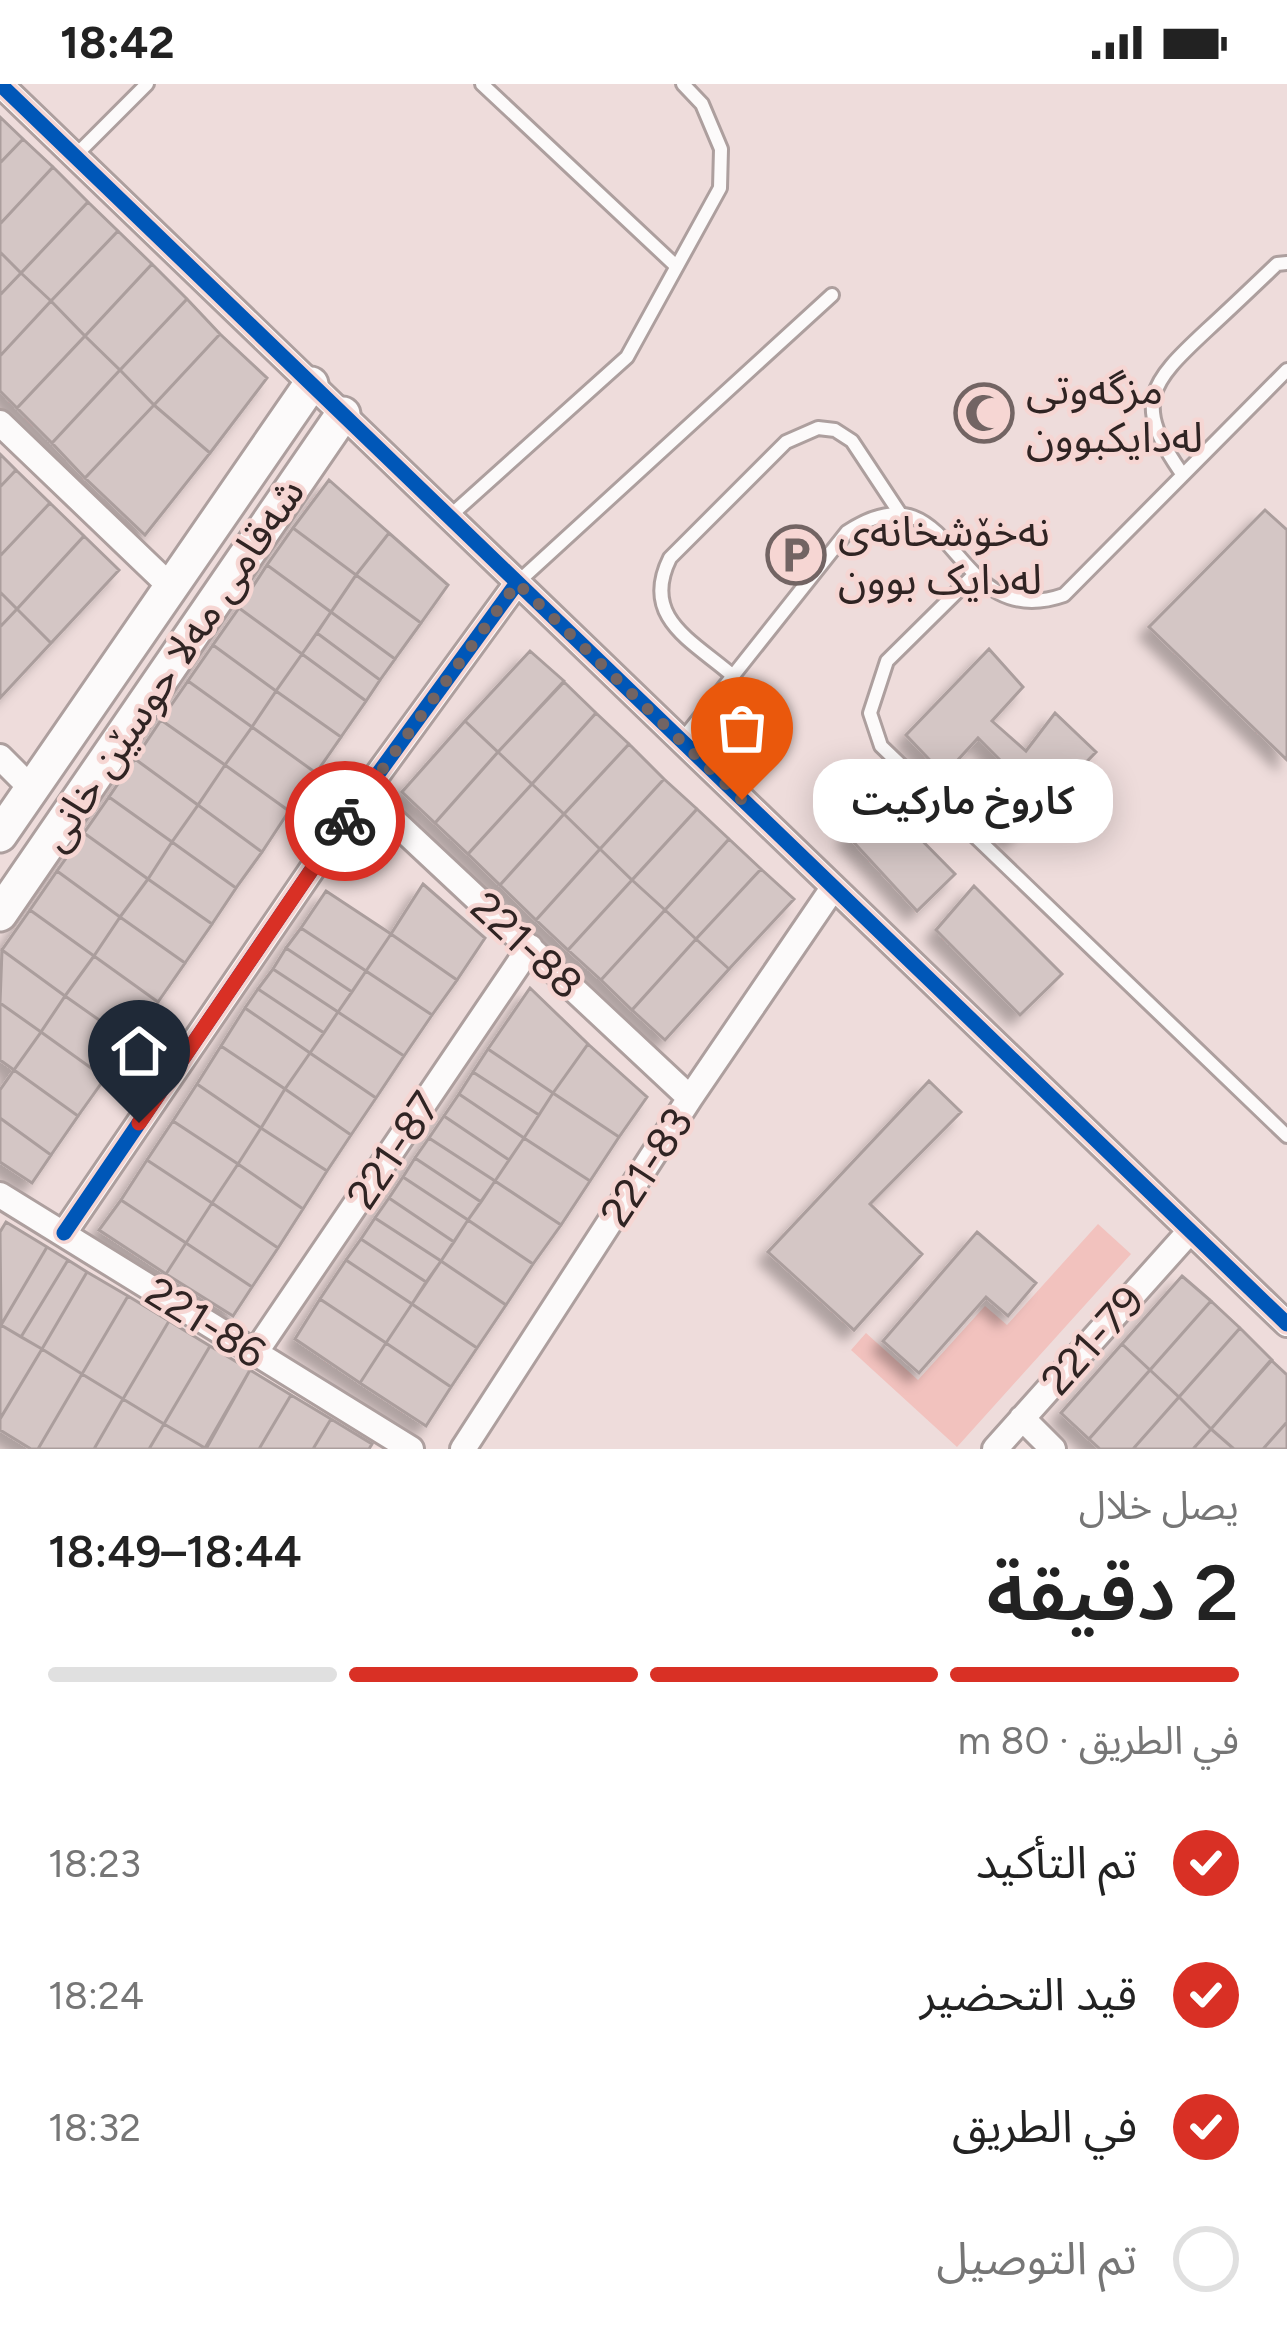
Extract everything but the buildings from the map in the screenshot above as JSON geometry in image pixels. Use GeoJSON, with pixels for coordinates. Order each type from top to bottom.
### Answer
{"type":"FeatureCollection","features":[{"type":"Feature","properties":{"kind":"street"},"geometry":{"type":"LineString","coordinates":[[0,84],[1287,1324]]}},
{"type":"Feature","properties":{"kind":"street","name":"شەقامی مەلا حوسێن خانی"},"geometry":{"type":"LineString","coordinates":[[0,835],[311,384]]}},
{"type":"Feature","properties":{"kind":"street","name":"شەقامی مەلا حوسێن خانی"},"geometry":{"type":"LineString","coordinates":[[0,914],[343,415]]}},
{"type":"Feature","properties":{"kind":"street"},"geometry":{"type":"LineString","coordinates":[[0,423],[170,587]]}},
{"type":"Feature","properties":{"kind":"street"},"geometry":{"type":"LineString","coordinates":[[64,1233],[364,793],[517,583]]}},
{"type":"Feature","properties":{"kind":"street"},"geometry":{"type":"LineString","coordinates":[[0,757],[32,788]]}},
{"type":"Feature","properties":{"kind":"street","name":"221-88"},"geometry":{"type":"LineString","coordinates":[[364,793],[690,1098]]}},
{"type":"Feature","properties":{"kind":"street","name":"221-83"},"geometry":{"type":"LineString","coordinates":[[463,1449],[690,1098],[833,888]]}},
{"type":"Feature","properties":{"kind":"street","name":"221-87"},"geometry":{"type":"LineString","coordinates":[[255,1353],[530,947]]}},
{"type":"Feature","properties":{"kind":"street","name":"221-86"},"geometry":{"type":"LineString","coordinates":[[0,1195],[411,1449]]}},
{"type":"Feature","properties":{"kind":"street","name":"221-79"},"geometry":{"type":"LineString","coordinates":[[995,1449],[1190,1231]]}},
{"type":"Feature","properties":{"kind":"street"},"geometry":{"type":"LineString","coordinates":[[1022,1418],[1053,1449]]}},
{"type":"Feature","properties":{"kind":"lane"},"geometry":{"type":"LineString","coordinates":[[75,157],[147,84]]}},
{"type":"Feature","properties":{"kind":"lane"},"geometry":{"type":"LineString","coordinates":[[482,84],[676,266]]}},
{"type":"Feature","properties":{"kind":"lane"},"geometry":{"type":"LineString","coordinates":[[450,517],[627,357],[720,188],[721,148],[702,104],[683,84]]}},
{"type":"Feature","properties":{"kind":"lane"},"geometry":{"type":"LineString","coordinates":[[1183,475],[1160,442],[1154,422],[1161,373],[1277,264],[1287,263]]}},
{"type":"Feature","properties":{"kind":"lane"},"geometry":{"type":"LineString","coordinates":[[517,583],[832,295]]}},
{"type":"Feature","properties":{"kind":"lane"},"geometry":{"type":"LineString","coordinates":[[681,741],[847,532],[873,515],[899,512],[924,521],[975,574],[1017,602],[1044,602],[1064,595],[1287,370]]}},
{"type":"Feature","properties":{"kind":"lane"},"geometry":{"type":"LineString","coordinates":[[733,676],[661,608],[662,575],[670,558],[786,442],[818,428],[835,430],[852,441],[899,512]]}},
{"type":"Feature","properties":{"kind":"lane"},"geometry":{"type":"LineString","coordinates":[[975,574],[887,661],[870,713],[880,746],[1287,1136]]}},
{"type":"Feature","properties":{"kind":"shaded area"},"geometry":{"type":"Polygon","coordinates":[[[1098,1224],[1131,1254],[957,1447],[851,1350],[866,1333],[918,1380],[985,1306],[1007,1325],[1098,1224]]]}},
{"type":"Feature","properties":{"kind":"cycle path"},"geometry":{"type":"LineString","coordinates":[[0,84],[1287,1324]]}},
{"type":"Feature","properties":{"kind":"cycle path"},"geometry":{"type":"LineString","coordinates":[[64,1233],[364,793],[517,583]]}},
{"type":"Feature","properties":{"kind":"way so far"},"geometry":{"type":"LineString","coordinates":[[345,821],[517,583],[742,800]]}},
{"type":"Feature","properties":{"kind":"place","name":"مزگەوتی لەدایکبوون"},"geometry":{"type":"Point","coordinates":[984,413]}},
{"type":"Feature","properties":{"kind":"place","name":"نەخۆشخانەی لەدایک بوون"},"geometry":{"type":"Point","coordinates":[796,555]}},
{"type":"Feature","properties":{"kind":"place","name":"كاروخ ماركیت"},"geometry":{"type":"Point","coordinates":[742,800]}},
{"type":"Feature","properties":{"kind":"route"},"geometry":{"type":"LineString","coordinates":[[139,1123],[345,821]]}}]}
